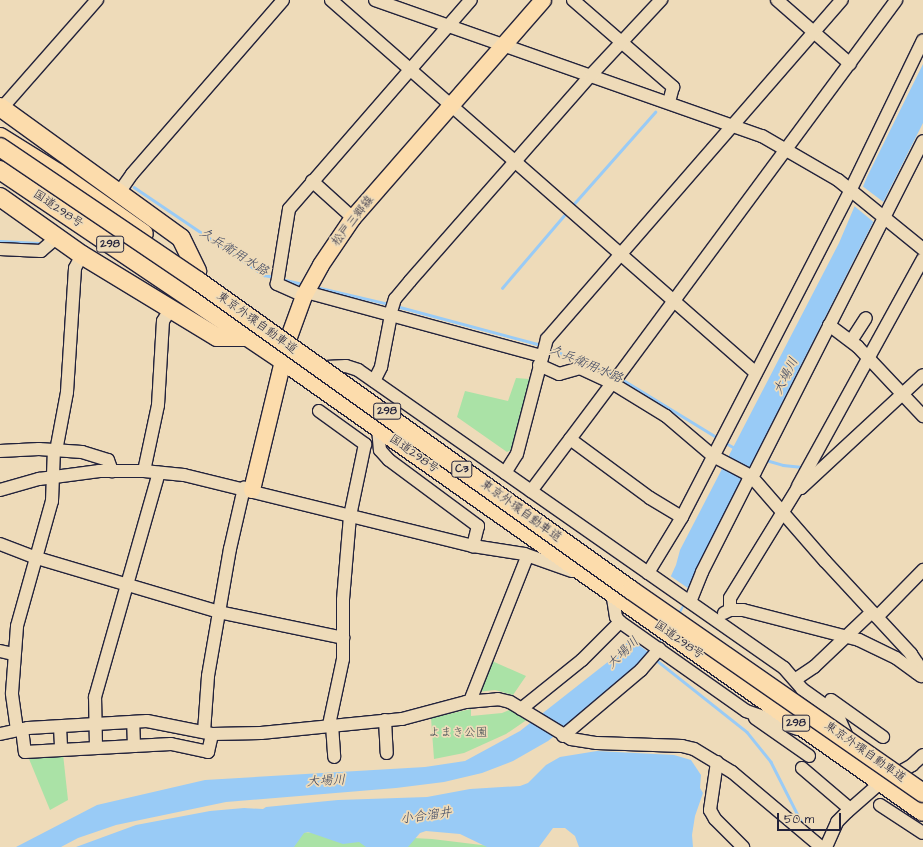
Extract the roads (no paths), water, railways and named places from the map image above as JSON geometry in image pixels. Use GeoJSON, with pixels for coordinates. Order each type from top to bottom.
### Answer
{"type":"FeatureCollection","features":[{"type":"Feature","properties":{"kind":"highway","name":"国道298号"},"geometry":{"type":"LineString","coordinates":[[1,112],[46,158],[76,178],[131,225]]}},
{"type":"Feature","properties":{"kind":"highway","name":"298"},"geometry":{"type":"LineString","coordinates":[[1,112],[181,238],[197,271]]}},
{"type":"Feature","properties":{"kind":"highway"},"geometry":{"type":"LineString","coordinates":[[0,129],[46,158]]}},
{"type":"Feature","properties":{"kind":"highway","name":"国道298号"},"geometry":{"type":"LineString","coordinates":[[0,137],[197,271],[288,340],[680,618],[923,787]]}},
{"type":"Feature","properties":{"kind":"highway","name":"東京外環自動車道"},"geometry":{"type":"LineString","coordinates":[[0,147],[198,281],[625,586],[923,793]]}},
{"type":"Feature","properties":{"kind":"highway","name":"東京外環自動車道"},"geometry":{"type":"LineString","coordinates":[[0,160],[192,291],[801,721],[923,803]]}},
{"type":"Feature","properties":{"kind":"highway","name":"国道298号"},"geometry":{"type":"LineString","coordinates":[[0,170],[282,360],[378,436],[612,592],[923,812]]}},
{"type":"Feature","properties":{"kind":"highway","name":"298"},"geometry":{"type":"LineString","coordinates":[[0,183],[124,266],[220,318]]}},
{"type":"Feature","properties":{"kind":"highway"},"geometry":{"type":"LineString","coordinates":[[0,197],[82,255],[170,310],[217,337],[248,337]]}},
{"type":"Feature","properties":{"kind":"main road","name":"松戸三郷線"},"geometry":{"type":"LineString","coordinates":[[248,489],[282,360],[307,289],[353,218],[543,0]]}},
{"type":"Feature","properties":{"kind":"street"},"geometry":{"type":"LineString","coordinates":[[1,112],[97,0]]}},
{"type":"Feature","properties":{"kind":"street"},"geometry":{"type":"LineString","coordinates":[[118,194],[132,174],[283,0]]}},
{"type":"Feature","properties":{"kind":"street"},"geometry":{"type":"LineString","coordinates":[[331,0],[756,373]]}},
{"type":"Feature","properties":{"kind":"street"},"geometry":{"type":"LineString","coordinates":[[375,0],[447,27],[735,125],[788,148],[853,191],[923,249]]}},
{"type":"Feature","properties":{"kind":"street"},"geometry":{"type":"LineString","coordinates":[[471,0],[409,69],[289,209],[277,284],[307,289],[391,315],[543,354],[559,374],[580,368],[615,380],[750,475],[782,513],[911,654],[917,663],[920,676]]}},
{"type":"Feature","properties":{"kind":"street"},"geometry":{"type":"LineString","coordinates":[[573,0],[673,87],[669,102]]}},
{"type":"Feature","properties":{"kind":"street"},"geometry":{"type":"LineString","coordinates":[[374,381],[381,367],[393,302],[621,42],[661,0]]}},
{"type":"Feature","properties":{"kind":"street"},"geometry":{"type":"LineString","coordinates":[[777,0],[850,64]]}},
{"type":"Feature","properties":{"kind":"street"},"geometry":{"type":"LineString","coordinates":[[505,473],[517,454],[543,354],[621,255],[815,33],[842,0]]}},
{"type":"Feature","properties":{"kind":"street"},"geometry":{"type":"LineString","coordinates":[[531,491],[788,148],[896,0]]}},
{"type":"Feature","properties":{"kind":"street"},"geometry":{"type":"LineString","coordinates":[[652,575],[724,434],[853,191],[923,40]]}},
{"type":"Feature","properties":{"kind":"street"},"geometry":{"type":"LineString","coordinates":[[690,602],[702,572],[750,475],[829,325],[882,215],[923,141]]}},
{"type":"Feature","properties":{"kind":"street"},"geometry":{"type":"LineString","coordinates":[[312,181],[353,218]]}},
{"type":"Feature","properties":{"kind":"street"},"geometry":{"type":"LineString","coordinates":[[0,249],[41,251],[56,238]]}},
{"type":"Feature","properties":{"kind":"street"},"geometry":{"type":"LineString","coordinates":[[82,255],[75,268],[68,377],[55,450],[55,476],[37,558],[17,626],[13,654],[12,693],[25,752],[171,744],[208,752],[208,676],[219,612],[248,489]]}},
{"type":"Feature","properties":{"kind":"street"},"geometry":{"type":"LineString","coordinates":[[730,610],[730,598],[797,489],[923,259]]}},
{"type":"Feature","properties":{"kind":"street"},"geometry":{"type":"LineString","coordinates":[[144,471],[158,405],[163,321],[170,310]]}},
{"type":"Feature","properties":{"kind":"street"},"geometry":{"type":"LineString","coordinates":[[851,342],[866,318]]}},
{"type":"Feature","properties":{"kind":"street"},"geometry":{"type":"LineString","coordinates":[[829,325],[870,358],[923,416]]}},
{"type":"Feature","properties":{"kind":"street"},"geometry":{"type":"LineString","coordinates":[[326,367],[354,368],[716,620],[784,668],[796,679],[802,688],[837,714],[846,734]]}},
{"type":"Feature","properties":{"kind":"street"},"geometry":{"type":"LineString","coordinates":[[797,489],[801,488],[923,375]]}},
{"type":"Feature","properties":{"kind":"street"},"geometry":{"type":"LineString","coordinates":[[319,411],[365,444],[350,516],[343,600],[343,659],[331,725],[334,757]]}},
{"type":"Feature","properties":{"kind":"street"},"geometry":{"type":"LineString","coordinates":[[364,452],[378,436]]}},
{"type":"Feature","properties":{"kind":"street"},"geometry":{"type":"LineString","coordinates":[[378,436],[380,450],[389,460],[472,519],[478,526],[473,546]]}},
{"type":"Feature","properties":{"kind":"street"},"geometry":{"type":"LineString","coordinates":[[570,438],[650,498],[682,517]]}},
{"type":"Feature","properties":{"kind":"street"},"geometry":{"type":"LineString","coordinates":[[0,450],[55,450],[82,452],[108,460],[112,471]]}},
{"type":"Feature","properties":{"kind":"street"},"geometry":{"type":"LineString","coordinates":[[0,490],[55,476],[112,471],[144,471],[204,478],[473,546],[517,552],[527,557],[556,565],[596,582]]}},
{"type":"Feature","properties":{"kind":"street"},"geometry":{"type":"LineString","coordinates":[[96,747],[95,697],[160,473]]}},
{"type":"Feature","properties":{"kind":"street"},"geometry":{"type":"LineString","coordinates":[[0,544],[37,558],[219,612],[343,638]]}},
{"type":"Feature","properties":{"kind":"street"},"geometry":{"type":"LineString","coordinates":[[470,701],[527,557]]}},
{"type":"Feature","properties":{"kind":"street"},"geometry":{"type":"LineString","coordinates":[[796,679],[814,667],[923,570]]}},
{"type":"Feature","properties":{"kind":"street"},"geometry":{"type":"LineString","coordinates":[[612,592],[616,617],[620,622],[809,756]]}},
{"type":"Feature","properties":{"kind":"street"},"geometry":{"type":"LineString","coordinates":[[716,620],[730,610],[743,610],[847,637],[876,648],[920,676]]}},
{"type":"Feature","properties":{"kind":"street"},"geometry":{"type":"LineString","coordinates":[[525,711],[582,660],[620,622]]}},
{"type":"Feature","properties":{"kind":"street"},"geometry":{"type":"LineString","coordinates":[[562,735],[641,670],[659,649]]}},
{"type":"Feature","properties":{"kind":"street"},"geometry":{"type":"LineString","coordinates":[[0,651],[13,654]]}},
{"type":"Feature","properties":{"kind":"street"},"geometry":{"type":"LineString","coordinates":[[796,679],[807,684],[883,737]]}},
{"type":"Feature","properties":{"kind":"street"},"geometry":{"type":"LineString","coordinates":[[0,734],[20,729],[154,722],[175,725],[208,733],[261,733],[420,716],[470,701],[498,699],[525,711],[562,735],[597,743],[682,746],[717,762],[817,845]]}},
{"type":"Feature","properties":{"kind":"street"},"geometry":{"type":"LineString","coordinates":[[746,711],[807,731]]}},
{"type":"Feature","properties":{"kind":"street"},"geometry":{"type":"LineString","coordinates":[[385,720],[387,753]]}},
{"type":"Feature","properties":{"kind":"street"},"geometry":{"type":"LineString","coordinates":[[133,723],[134,746]]}},
{"type":"Feature","properties":{"kind":"street"},"geometry":{"type":"LineString","coordinates":[[171,744],[175,725]]}},
{"type":"Feature","properties":{"kind":"street"},"geometry":{"type":"LineString","coordinates":[[60,726],[61,749]]}},
{"type":"Feature","properties":{"kind":"street"},"geometry":{"type":"LineString","coordinates":[[826,847],[837,822],[850,809],[880,783],[923,755]]}},
{"type":"Feature","properties":{"kind":"street"},"geometry":{"type":"LineString","coordinates":[[717,762],[710,810],[715,819],[743,847]]}},
{"type":"Feature","properties":{"kind":"street"},"geometry":{"type":"LineString","coordinates":[[802,768],[850,809]]}},
{"type":"Feature","properties":{"kind":"street"},"geometry":{"type":"LineString","coordinates":[[880,805],[923,833]]}},
{"type":"Feature","properties":{"kind":"water","name":"大場川"},"geometry":{"type":"Polygon","coordinates":[[[923,64],[923,123],[721,524],[680,615],[662,640],[636,668],[548,741],[513,761],[482,773],[444,782],[396,788],[226,802],[116,825],[78,838],[61,847],[16,847],[97,805],[205,780],[425,767],[465,761],[520,731],[618,654],[659,602],[676,565],[680,550],[839,243],[867,177],[923,64]]]}},
{"type":"Feature","properties":{"kind":"water","name":"小合溜井"},"geometry":{"type":"Polygon","coordinates":[[[597,751],[674,755],[691,760],[701,775],[700,788],[703,793],[695,816],[692,835],[693,847],[579,847],[575,836],[565,828],[553,828],[539,847],[487,847],[460,834],[426,831],[420,833],[408,847],[366,847],[359,842],[343,844],[308,832],[304,833],[294,847],[76,847],[136,825],[210,811],[244,808],[263,809],[266,807],[338,800],[427,797],[470,789],[520,786],[528,783],[546,765],[560,757],[597,751]]]}},
{"type":"Feature","properties":{"kind":"waterway"},"geometry":{"type":"LineString","coordinates":[[571,207],[655,112]]}},
{"type":"Feature","properties":{"kind":"waterway","name":"久兵衛用水路"},"geometry":{"type":"LineString","coordinates":[[134,187],[264,275],[274,277]]}},
{"type":"Feature","properties":{"kind":"waterway"},"geometry":{"type":"LineString","coordinates":[[502,288],[567,212]]}},
{"type":"Feature","properties":{"kind":"waterway","name":"久兵衛用水路"},"geometry":{"type":"LineString","coordinates":[[0,241],[38,243]]}},
{"type":"Feature","properties":{"kind":"waterway","name":"久兵衛用水路"},"geometry":{"type":"LineString","coordinates":[[281,279],[303,284]]}},
{"type":"Feature","properties":{"kind":"waterway","name":"久兵衛用水路"},"geometry":{"type":"LineString","coordinates":[[316,287],[389,304]]}},
{"type":"Feature","properties":{"kind":"waterway","name":"久兵衛用水路"},"geometry":{"type":"LineString","coordinates":[[396,306],[542,345]]}},
{"type":"Feature","properties":{"kind":"waterway","name":"久兵衛用水路"},"geometry":{"type":"LineString","coordinates":[[866,350],[888,311]]}},
{"type":"Feature","properties":{"kind":"waterway","name":"久兵衛用水路"},"geometry":{"type":"LineString","coordinates":[[548,348],[613,375]]}},
{"type":"Feature","properties":{"kind":"waterway","name":"久兵衛用水路"},"geometry":{"type":"LineString","coordinates":[[620,378],[718,438]]}},
{"type":"Feature","properties":{"kind":"waterway","name":"久兵衛用水路"},"geometry":{"type":"LineString","coordinates":[[724,442],[735,448]]}},
{"type":"Feature","properties":{"kind":"waterway","name":"久兵衛用水路"},"geometry":{"type":"LineString","coordinates":[[766,460],[783,465],[802,467],[803,465]]}},
{"type":"Feature","properties":{"kind":"waterway"},"geometry":{"type":"LineString","coordinates":[[655,659],[747,732],[771,762],[804,827]]}},
{"type":"Feature","properties":{"kind":"park label","name":"よまき公園"},"geometry":{"type":"Point","coordinates":[458,733]}}]}
